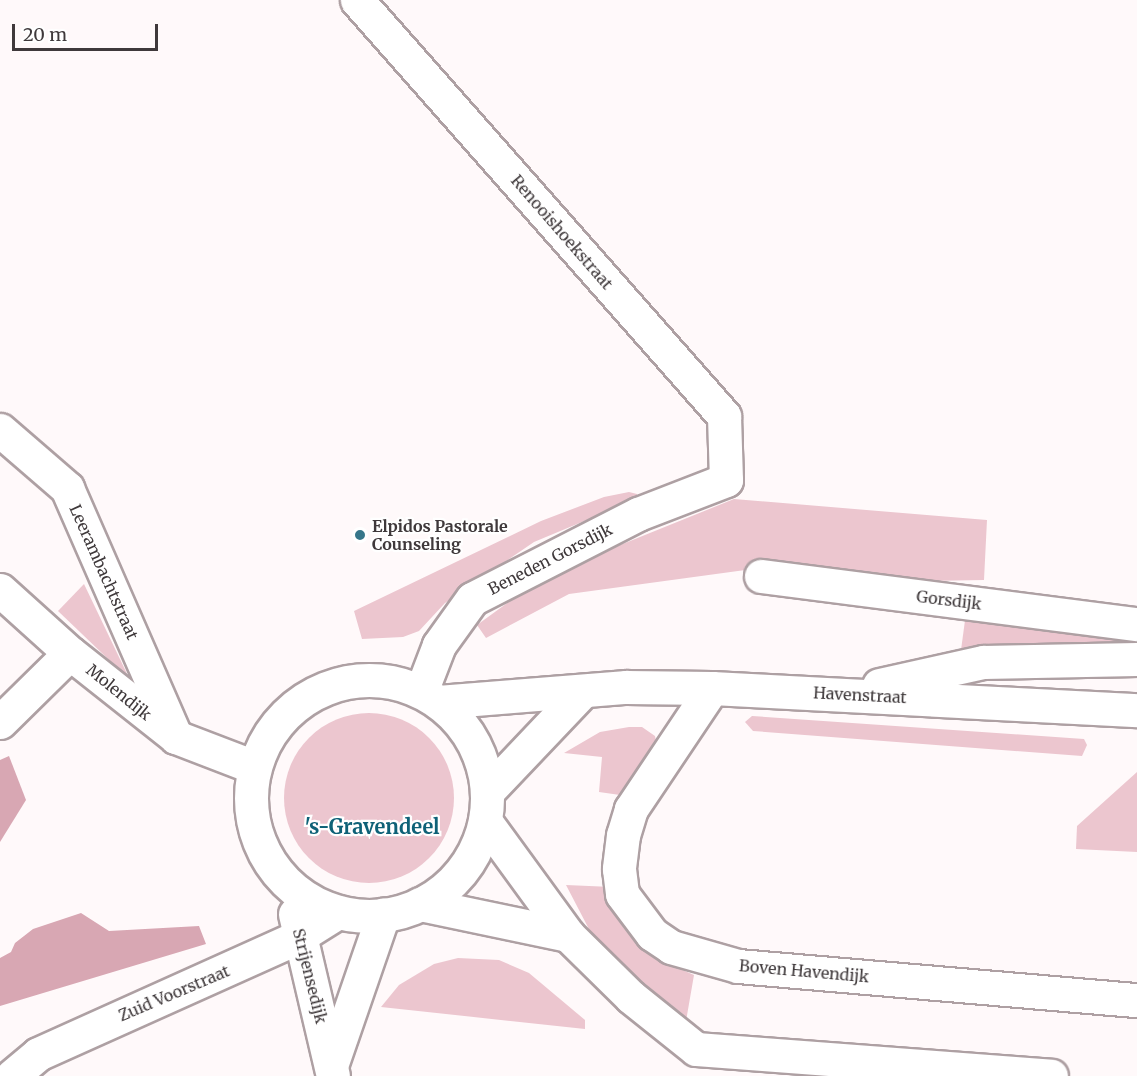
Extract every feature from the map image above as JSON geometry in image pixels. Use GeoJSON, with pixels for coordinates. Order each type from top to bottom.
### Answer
{"type":"FeatureCollection","features":[{"type":"Feature","properties":{"kind":"street","name":"Renooishoekstraat"},"geometry":{"type":"LineString","coordinates":[[357,0],[724,416],[726,480]]}},
{"type":"Feature","properties":{"kind":"street","name":"Leerambachtstraat"},"geometry":{"type":"LineString","coordinates":[[0,430],[67,488],[176,737]]}},
{"type":"Feature","properties":{"kind":"street","name":"Beneden Gorsdijk"},"geometry":{"type":"LineString","coordinates":[[430,697],[439,645],[472,599],[638,514],[726,480]]}},
{"type":"Feature","properties":{"kind":"street","name":"Gorsdijk"},"geometry":{"type":"LineString","coordinates":[[761,576],[1137,624]]}},
{"type":"Feature","properties":{"kind":"street","name":"Molendijk"},"geometry":{"type":"LineString","coordinates":[[0,590],[70,653],[176,737],[254,767]]}},
{"type":"Feature","properties":{"kind":"street"},"geometry":{"type":"LineString","coordinates":[[0,722],[70,653]]}},
{"type":"Feature","properties":{"kind":"street"},"geometry":{"type":"LineString","coordinates":[[843,693],[982,662],[1137,659]]}},
{"type":"Feature","properties":{"kind":"street"},"geometry":{"type":"LineString","coordinates":[[583,691],[486,807],[469,861],[439,893],[420,904],[383,915],[338,912],[291,887],[267,858],[253,823],[250,805],[254,767],[261,748],[285,714],[320,690],[360,680],[391,682],[430,697],[473,741],[486,807],[568,935],[700,1062],[1051,1076]]}},
{"type":"Feature","properties":{"kind":"street","name":"Havenstraat"},"geometry":{"type":"LineString","coordinates":[[430,697],[712,688],[1137,710]]}},
{"type":"Feature","properties":{"kind":"street","name":"Boven Havendijk"},"geometry":{"type":"LineString","coordinates":[[712,688],[631,809],[623,835],[619,869],[622,894],[652,934],[671,947],[738,966],[1137,1000]]}},
{"type":"Feature","properties":{"kind":"street","name":"Strijensedijk"},"geometry":{"type":"LineString","coordinates":[[291,887],[298,937],[333,1070]]}},
{"type":"Feature","properties":{"kind":"street"},"geometry":{"type":"LineString","coordinates":[[420,904],[568,935]]}},
{"type":"Feature","properties":{"kind":"street","name":"Zuid Voorstraat"},"geometry":{"type":"LineString","coordinates":[[12,1076],[38,1054],[298,937],[338,912]]}},
{"type":"Feature","properties":{"kind":"street","name":"Strijensedijk"},"geometry":{"type":"LineString","coordinates":[[333,1070],[383,915]]}},
{"type":"Feature","properties":{"kind":"shaded area"},"geometry":{"type":"Polygon","coordinates":[[[629,492],[637,494],[637,499],[534,542],[445,603],[419,631],[403,637],[362,639],[354,611],[541,521],[604,497],[629,492]]]}},
{"type":"Feature","properties":{"kind":"shaded area"},"geometry":{"type":"Polygon","coordinates":[[[734,499],[987,520],[984,580],[867,582],[760,568],[569,594],[486,638],[477,625],[546,575],[734,499]]]}},
{"type":"Feature","properties":{"kind":"shaded area"},"geometry":{"type":"Polygon","coordinates":[[[84,584],[130,680],[58,611],[84,584]]]}},
{"type":"Feature","properties":{"kind":"shaded area"},"geometry":{"type":"Polygon","coordinates":[[[966,613],[1137,638],[1137,648],[961,650],[966,613]]]}},
{"type":"Feature","properties":{"kind":"shaded area"},"geometry":{"type":"Polygon","coordinates":[[[369,713],[386,714],[402,719],[429,738],[448,765],[453,781],[453,815],[448,831],[429,858],[402,877],[386,882],[369,883],[352,882],[336,877],[309,858],[290,831],[285,815],[284,798],[285,781],[290,765],[309,738],[336,719],[352,714],[369,713]]]}},
{"type":"Feature","properties":{"kind":"shaded area"},"geometry":{"type":"Polygon","coordinates":[[[752,716],[1084,739],[1087,745],[1082,756],[753,731],[745,722],[752,716]]]}},
{"type":"Feature","properties":{"kind":"shaded area"},"geometry":{"type":"Polygon","coordinates":[[[642,727],[655,736],[657,746],[627,796],[599,792],[602,757],[564,753],[600,732],[642,727]]]}},
{"type":"Feature","properties":{"kind":"shaded area"},"geometry":{"type":"Polygon","coordinates":[[[9,756],[26,800],[0,842],[0,760],[9,756]]]}},
{"type":"Feature","properties":{"kind":"shaded area"},"geometry":{"type":"Polygon","coordinates":[[[1137,772],[1137,852],[1076,849],[1077,826],[1137,772]]]}},
{"type":"Feature","properties":{"kind":"shaded area"},"geometry":{"type":"Polygon","coordinates":[[[566,885],[612,887],[645,942],[669,964],[694,975],[685,1027],[622,969],[591,933],[566,885]]]}},
{"type":"Feature","properties":{"kind":"shaded area"},"geometry":{"type":"Polygon","coordinates":[[[81,913],[109,931],[199,926],[206,944],[0,1006],[0,958],[11,952],[15,943],[33,929],[81,913]]]}},
{"type":"Feature","properties":{"kind":"shaded area"},"geometry":{"type":"Polygon","coordinates":[[[458,958],[499,960],[529,973],[585,1020],[585,1029],[381,1007],[399,985],[434,964],[458,958]]]}},
{"type":"Feature","properties":{"kind":"place","name":"Elpidos Pastorale Counseling"},"geometry":{"type":"Point","coordinates":[360,535]}},
{"type":"Feature","properties":{"kind":"district","name":"'s-Gravendeel"},"geometry":{"type":"Point","coordinates":[372,826]}}]}
